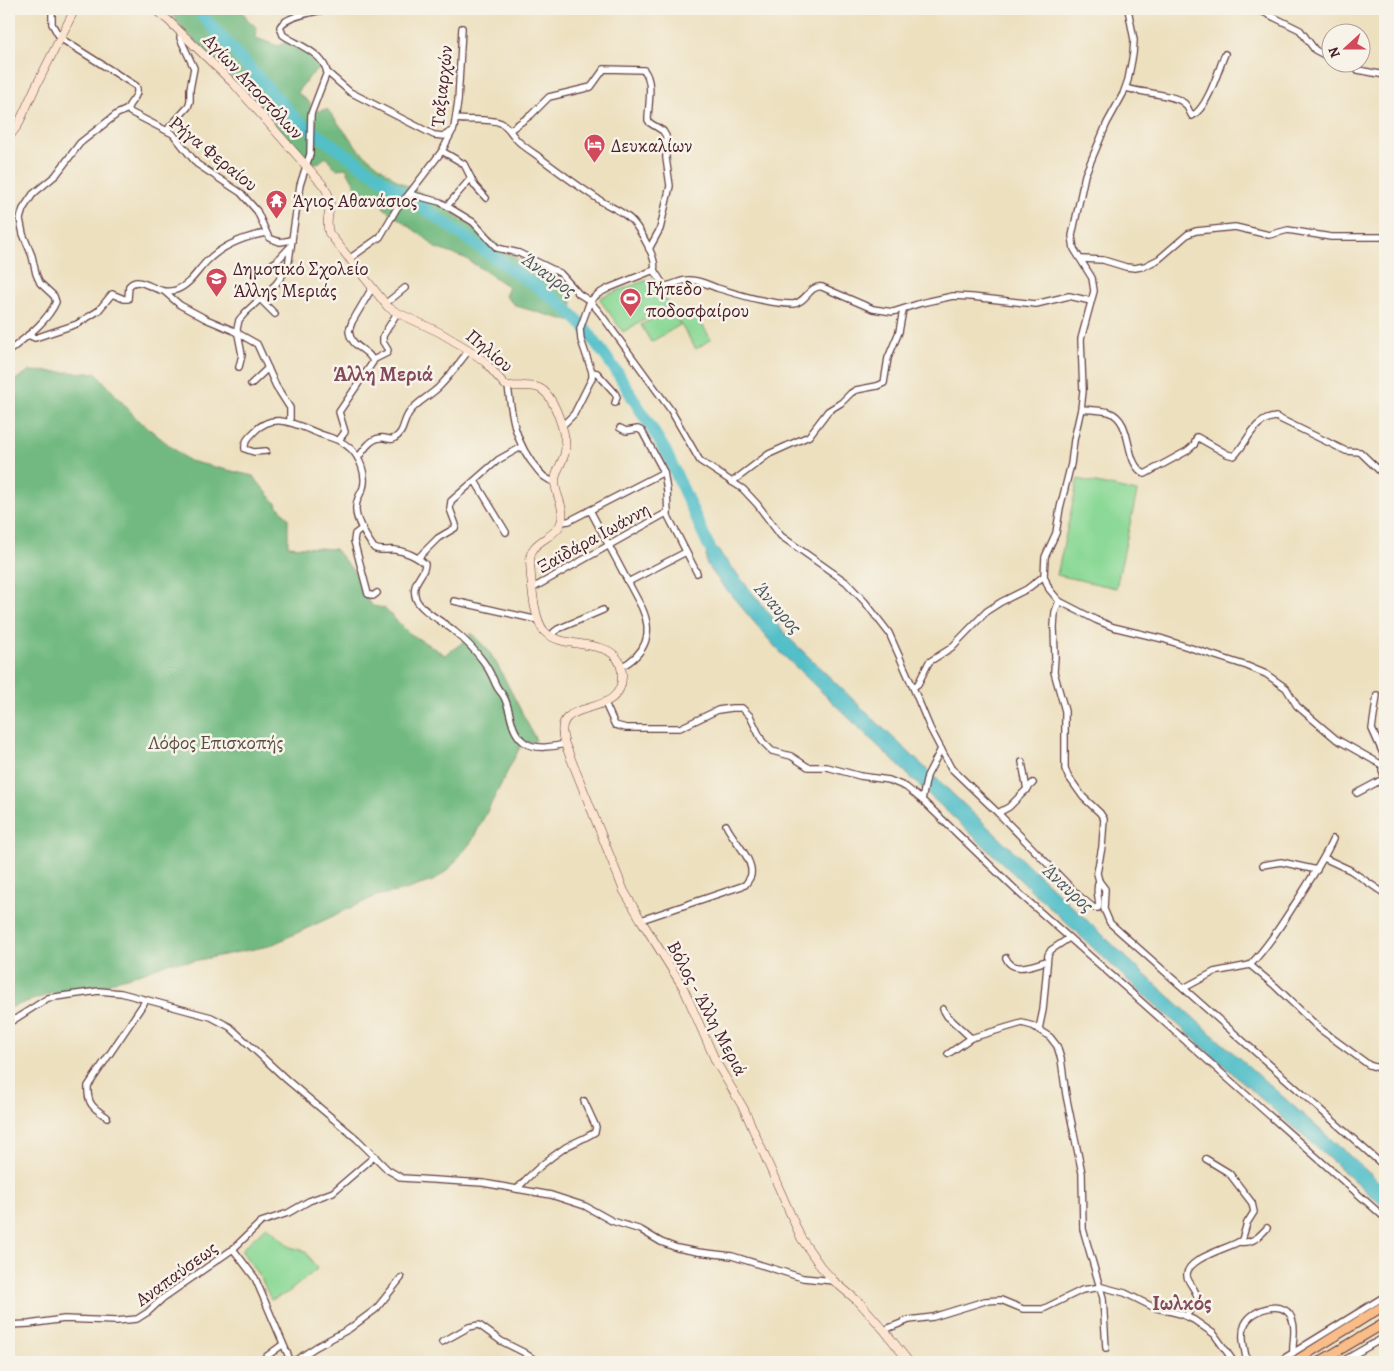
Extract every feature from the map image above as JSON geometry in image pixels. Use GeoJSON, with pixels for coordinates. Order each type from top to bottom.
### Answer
{"type":"FeatureCollection","features":[{"type":"Feature","properties":{"kind":"main road"},"geometry":{"type":"LineString","coordinates":[[9,136],[20,122],[75,9]]}},
{"type":"Feature","properties":{"kind":"main road","name":"Αγίων Αποστόλων"},"geometry":{"type":"LineString","coordinates":[[154,9],[181,32],[235,85],[307,167]]}},
{"type":"Feature","properties":{"kind":"main road","name":"Πηλίου"},"geometry":{"type":"LineString","coordinates":[[307,167],[328,192],[331,204],[328,230],[332,238],[385,304],[397,313],[439,332],[469,350],[485,362],[501,382],[508,386],[533,386],[541,389],[548,396],[562,426],[566,440],[565,451],[555,482]]}},
{"type":"Feature","properties":{"kind":"main road"},"geometry":{"type":"LineString","coordinates":[[555,482],[561,509],[561,522],[556,530],[538,543],[532,551],[530,562],[535,611],[544,630],[552,637],[602,648],[614,656],[621,667],[620,687],[613,698],[605,703]]}},
{"type":"Feature","properties":{"kind":"main road","name":"Βόλος - Άλλη Μεριά"},"geometry":{"type":"LineString","coordinates":[[605,703],[576,712],[564,720],[562,731],[565,744],[617,873],[641,920],[683,987],[716,1062],[744,1109],[801,1238],[811,1255],[834,1281],[860,1303],[909,1362]]}},
{"type":"Feature","properties":{"kind":"main road"},"geometry":{"type":"LineString","coordinates":[[1293,1358],[1385,1305]]}},
{"type":"Feature","properties":{"kind":"main road"},"geometry":{"type":"LineString","coordinates":[[1319,1362],[1385,1323]]}},
{"type":"Feature","properties":{"kind":"street"},"geometry":{"type":"LineString","coordinates":[[9,351],[51,312],[56,302],[54,296],[40,283],[36,274],[20,219],[23,209],[33,194],[56,175],[80,143],[117,114],[128,109],[138,90],[136,86],[60,38],[52,24],[52,9]]}},
{"type":"Feature","properties":{"kind":"street"},"geometry":{"type":"LineString","coordinates":[[327,9],[281,23],[280,27],[283,35],[315,55],[327,72],[350,92],[434,135],[446,136],[454,128]]}},
{"type":"Feature","properties":{"kind":"street"},"geometry":{"type":"LineString","coordinates":[[1128,9],[1134,46],[1126,88],[1107,124],[1085,175],[1072,236],[1074,248],[1090,272],[1094,285],[1081,340],[1083,391],[1081,410],[1056,533],[1045,557],[1044,576],[1050,589],[1059,601],[1103,624],[1163,639],[1260,671],[1286,688],[1297,706],[1336,739],[1382,765]]}},
{"type":"Feature","properties":{"kind":"street"},"geometry":{"type":"LineString","coordinates":[[1257,9],[1300,30],[1315,50],[1322,54]]}},
{"type":"Feature","properties":{"kind":"street","name":"Ταξιαρχών"},"geometry":{"type":"LineString","coordinates":[[349,259],[380,237],[397,208],[442,151],[454,128],[462,28]]}},
{"type":"Feature","properties":{"kind":"street"},"geometry":{"type":"LineString","coordinates":[[167,130],[188,107],[190,101],[194,68],[180,38],[181,32]]}},
{"type":"Feature","properties":{"kind":"street"},"geometry":{"type":"LineString","coordinates":[[1126,88],[1180,100],[1186,104],[1192,116],[1198,112],[1206,100],[1225,54]]}},
{"type":"Feature","properties":{"kind":"street"},"geometry":{"type":"LineString","coordinates":[[510,130],[531,115],[549,97],[592,87],[604,69],[644,70],[649,83],[648,120],[650,124],[663,131],[666,136],[666,158],[670,186],[660,230],[649,249]]}},
{"type":"Feature","properties":{"kind":"street"},"geometry":{"type":"LineString","coordinates":[[239,367],[242,355],[237,325],[241,317],[261,300],[286,271],[290,262],[300,185],[307,167],[311,148],[310,121],[327,72]]}},
{"type":"Feature","properties":{"kind":"street"},"geometry":{"type":"LineString","coordinates":[[1369,72],[1385,75]]}},
{"type":"Feature","properties":{"kind":"street","name":"Ρήγα Φεραίου"},"geometry":{"type":"LineString","coordinates":[[128,109],[131,113],[167,130],[176,137],[197,164],[210,174],[237,189],[246,197],[257,210],[266,233]]}},
{"type":"Feature","properties":{"kind":"street"},"geometry":{"type":"LineString","coordinates":[[456,119],[494,121],[503,124],[518,141],[534,154],[631,220],[649,249],[655,264],[654,270],[664,286],[689,280],[747,296],[791,304],[801,302],[817,286],[873,309],[893,312],[920,303],[953,296],[1036,304],[1069,296],[1091,301]]}},
{"type":"Feature","properties":{"kind":"street"},"geometry":{"type":"LineString","coordinates":[[442,151],[464,164],[476,188],[486,198]]}},
{"type":"Feature","properties":{"kind":"street"},"geometry":{"type":"LineString","coordinates":[[447,206],[471,178]]}},
{"type":"Feature","properties":{"kind":"street"},"geometry":{"type":"LineString","coordinates":[[408,195],[433,200],[447,206],[473,222],[497,248],[519,254],[560,273],[579,294],[590,301],[670,409],[704,465],[743,489],[781,536],[846,582],[865,602],[889,633],[922,710],[954,772],[966,781],[1078,895],[1092,908],[1096,909],[1100,905],[1096,893],[1099,881]]}},
{"type":"Feature","properties":{"kind":"street"},"geometry":{"type":"LineString","coordinates":[[1082,259],[1103,260],[1126,267],[1145,266],[1159,259],[1188,234],[1196,231],[1235,227],[1269,235],[1288,230],[1331,237],[1385,237]]}},
{"type":"Feature","properties":{"kind":"street"},"geometry":{"type":"LineString","coordinates":[[165,292],[183,286],[211,258],[231,244],[246,237],[266,233],[269,238],[276,241],[292,243]]}},
{"type":"Feature","properties":{"kind":"street"},"geometry":{"type":"LineString","coordinates":[[267,267],[276,261],[292,243]]}},
{"type":"Feature","properties":{"kind":"street"},"geometry":{"type":"LineString","coordinates":[[562,426],[574,414],[592,378],[592,372],[581,340],[580,329],[590,301],[609,288],[654,270]]}},
{"type":"Feature","properties":{"kind":"street"},"geometry":{"type":"LineString","coordinates":[[28,335],[34,338],[77,324],[98,311],[112,294],[128,299],[129,286],[134,282],[140,282],[165,292],[180,305],[257,344],[276,386],[290,408],[290,422]]}},
{"type":"Feature","properties":{"kind":"street"},"geometry":{"type":"LineString","coordinates":[[372,288],[352,322],[349,331],[354,344],[373,360]]}},
{"type":"Feature","properties":{"kind":"street"},"geometry":{"type":"LineString","coordinates":[[385,304],[404,288]]}},
{"type":"Feature","properties":{"kind":"street"},"geometry":{"type":"LineString","coordinates":[[261,300],[275,314]]}},
{"type":"Feature","properties":{"kind":"street"},"geometry":{"type":"LineString","coordinates":[[732,482],[769,454],[809,436],[828,411],[841,404],[851,393],[884,383],[891,349],[901,326],[903,310]]}},
{"type":"Feature","properties":{"kind":"street"},"geometry":{"type":"LineString","coordinates":[[339,440],[346,430],[339,412],[373,360],[387,353],[388,350],[382,340],[383,336],[397,313]]}},
{"type":"Feature","properties":{"kind":"street"},"geometry":{"type":"LineString","coordinates":[[358,458],[364,449],[375,440],[381,438],[390,440],[398,436],[403,430],[405,420],[410,412],[445,381],[469,350]]}},
{"type":"Feature","properties":{"kind":"street"},"geometry":{"type":"LineString","coordinates":[[251,384],[268,368]]}},
{"type":"Feature","properties":{"kind":"street"},"geometry":{"type":"LineString","coordinates":[[592,372],[597,373],[615,393],[617,397],[615,403]]}},
{"type":"Feature","properties":{"kind":"street"},"geometry":{"type":"LineString","coordinates":[[508,386],[514,426],[521,447],[546,479],[555,482]]}},
{"type":"Feature","properties":{"kind":"street"},"geometry":{"type":"LineString","coordinates":[[1081,410],[1104,411],[1120,420],[1136,466],[1140,472],[1145,474],[1187,451],[1194,445],[1197,437],[1224,453],[1234,456],[1258,424],[1276,417],[1346,451],[1357,451],[1363,454],[1385,476]]}},
{"type":"Feature","properties":{"kind":"street"},"geometry":{"type":"LineString","coordinates":[[266,452],[246,450],[244,447],[246,441],[262,424],[272,422],[290,422],[339,440],[348,446],[358,458],[362,470],[364,481],[356,503],[356,510],[372,545],[378,550],[400,550],[418,558],[426,566],[415,586],[415,596],[418,603],[462,638],[484,662],[492,674],[496,687],[505,698],[512,724],[526,744],[534,746],[565,744]]}},
{"type":"Feature","properties":{"kind":"street"},"geometry":{"type":"LineString","coordinates":[[620,428],[626,431],[638,429],[642,431],[664,472],[668,512],[697,573]]}},
{"type":"Feature","properties":{"kind":"street"},"geometry":{"type":"LineString","coordinates":[[418,558],[438,538],[455,528],[450,505],[451,501],[498,460],[521,447]]}},
{"type":"Feature","properties":{"kind":"street"},"geometry":{"type":"LineString","coordinates":[[561,522],[567,522],[664,472]]}},
{"type":"Feature","properties":{"kind":"street"},"geometry":{"type":"LineString","coordinates":[[474,480],[506,532]]}},
{"type":"Feature","properties":{"kind":"street"},"geometry":{"type":"LineString","coordinates":[[590,510],[646,616],[648,629],[645,642],[632,660],[621,667]]}},
{"type":"Feature","properties":{"kind":"street","name":"Ξαϊδάρα Ιωάννη"},"geometry":{"type":"LineString","coordinates":[[533,588],[668,512]]}},
{"type":"Feature","properties":{"kind":"street"},"geometry":{"type":"LineString","coordinates":[[363,528],[355,534],[354,541],[368,594],[372,596],[377,593]]}},
{"type":"Feature","properties":{"kind":"street"},"geometry":{"type":"LineString","coordinates":[[628,582],[686,552]]}},
{"type":"Feature","properties":{"kind":"street"},"geometry":{"type":"LineString","coordinates":[[912,684],[915,686],[918,684],[929,662],[951,648],[987,611],[1027,589],[1044,576]]}},
{"type":"Feature","properties":{"kind":"street"},"geometry":{"type":"LineString","coordinates":[[454,601],[538,620]]}},
{"type":"Feature","properties":{"kind":"street"},"geometry":{"type":"LineString","coordinates":[[1059,601],[1055,612],[1054,672],[1065,711],[1064,765],[1068,776],[1083,797],[1104,819],[1102,847],[1096,870],[1099,881],[1105,889],[1104,909],[1110,923],[1385,1166]]}},
{"type":"Feature","properties":{"kind":"street"},"geometry":{"type":"LineString","coordinates":[[552,637],[558,629],[602,610]]}},
{"type":"Feature","properties":{"kind":"street"},"geometry":{"type":"LineString","coordinates":[[1357,793],[1385,779],[1382,765],[1385,758],[1372,728],[1377,695]]}},
{"type":"Feature","properties":{"kind":"street"},"geometry":{"type":"LineString","coordinates":[[605,703],[615,725],[626,728],[683,727],[718,710],[742,708],[750,716],[759,736],[772,751],[791,756],[808,767],[827,767],[860,776],[889,780],[906,787],[1020,894],[1385,1218]]}},
{"type":"Feature","properties":{"kind":"street"},"geometry":{"type":"LineString","coordinates":[[922,800],[924,784],[932,764],[941,749]]}},
{"type":"Feature","properties":{"kind":"street"},"geometry":{"type":"LineString","coordinates":[[1022,762],[1027,790]]}},
{"type":"Feature","properties":{"kind":"street"},"geometry":{"type":"LineString","coordinates":[[998,813],[1009,807],[1033,783]]}},
{"type":"Feature","properties":{"kind":"street"},"geometry":{"type":"LineString","coordinates":[[641,920],[745,885],[751,875],[751,871],[745,854],[726,825]]}},
{"type":"Feature","properties":{"kind":"street"},"geometry":{"type":"LineString","coordinates":[[1184,988],[1214,972],[1250,965],[1275,935],[1317,870],[1333,839]]}},
{"type":"Feature","properties":{"kind":"street"},"geometry":{"type":"LineString","coordinates":[[1324,858],[1350,870],[1385,894]]}},
{"type":"Feature","properties":{"kind":"street"},"geometry":{"type":"LineString","coordinates":[[1263,865],[1281,862],[1317,870]]}},
{"type":"Feature","properties":{"kind":"street"},"geometry":{"type":"LineString","coordinates":[[1039,1029],[1043,1010],[1047,961],[1051,950],[1070,938]]}},
{"type":"Feature","properties":{"kind":"street"},"geometry":{"type":"LineString","coordinates":[[1006,958],[1009,964],[1017,968],[1047,961]]}},
{"type":"Feature","properties":{"kind":"street"},"geometry":{"type":"LineString","coordinates":[[1250,965],[1320,1029],[1372,1067],[1385,1070]]}},
{"type":"Feature","properties":{"kind":"street"},"geometry":{"type":"LineString","coordinates":[[9,1023],[44,1000],[59,995],[107,991],[211,1017],[230,1027],[287,1080],[357,1139],[388,1170],[407,1180],[430,1179],[483,1183],[569,1200],[585,1206],[612,1221],[641,1230],[661,1242],[677,1248],[732,1256],[803,1278],[834,1281]]}},
{"type":"Feature","properties":{"kind":"street"},"geometry":{"type":"LineString","coordinates":[[107,1117],[93,1107],[87,1092],[88,1086],[146,1000]]}},
{"type":"Feature","properties":{"kind":"street"},"geometry":{"type":"LineString","coordinates":[[943,1008],[947,1016],[971,1038]]}},
{"type":"Feature","properties":{"kind":"street"},"geometry":{"type":"LineString","coordinates":[[948,1054],[971,1038],[1022,1023],[1039,1029],[1053,1040],[1057,1046],[1062,1059],[1066,1095],[1082,1173],[1083,1229],[1103,1301],[1106,1348]]}},
{"type":"Feature","properties":{"kind":"street"},"geometry":{"type":"LineString","coordinates":[[517,1189],[528,1177],[556,1154],[596,1131],[584,1101]]}},
{"type":"Feature","properties":{"kind":"street"},"geometry":{"type":"LineString","coordinates":[[234,1249],[261,1222],[288,1213],[309,1201],[333,1192],[375,1156]]}},
{"type":"Feature","properties":{"kind":"street"},"geometry":{"type":"LineString","coordinates":[[1186,1316],[1196,1302],[1197,1297],[1187,1276],[1188,1269],[1213,1252],[1239,1242],[1244,1238],[1247,1223],[1254,1214],[1253,1207],[1229,1173],[1206,1159]]}},
{"type":"Feature","properties":{"kind":"street"},"geometry":{"type":"LineString","coordinates":[[1239,1242],[1250,1243],[1267,1228]]}},
{"type":"Feature","properties":{"kind":"street","name":"Αναπαύσεως"},"geometry":{"type":"LineString","coordinates":[[9,1325],[64,1319],[137,1320],[162,1298],[234,1249],[255,1278],[282,1345],[292,1362],[349,1329],[376,1309],[401,1278]]}},
{"type":"Feature","properties":{"kind":"street"},"geometry":{"type":"LineString","coordinates":[[884,1330],[909,1320],[933,1317],[989,1300],[1006,1301],[1023,1309],[1043,1309],[1082,1290],[1100,1287],[1132,1296],[1153,1307],[1186,1316],[1208,1329],[1234,1362]]}},
{"type":"Feature","properties":{"kind":"street"},"geometry":{"type":"LineString","coordinates":[[1278,1362],[1293,1358],[1385,1296]]}},
{"type":"Feature","properties":{"kind":"street"},"geometry":{"type":"LineString","coordinates":[[1247,1362],[1243,1330],[1245,1324],[1260,1311],[1273,1307],[1284,1308],[1290,1313],[1294,1324],[1293,1358]]}},
{"type":"Feature","properties":{"kind":"street"},"geometry":{"type":"LineString","coordinates":[[442,1342],[469,1326],[478,1325],[501,1341],[538,1362]]}},
{"type":"Feature","properties":{"kind":"street"},"geometry":{"type":"LineString","coordinates":[[1341,1362],[1383,1339],[1385,1345]]}},
{"type":"Feature","properties":{"kind":"street"},"geometry":{"type":"LineString","coordinates":[[259,1362],[282,1345]]}},
{"type":"Feature","properties":{"kind":"green space"},"geometry":{"type":"Polygon","coordinates":[[[167,9],[241,9],[248,20],[257,28],[256,38],[278,46],[287,41],[310,55],[321,68],[311,75],[297,92],[310,103],[310,108],[314,112],[327,109],[360,151],[398,181],[441,204],[571,298],[576,323],[516,306],[505,296],[509,287],[465,258],[435,248],[428,240],[384,208],[374,198],[359,192],[346,168],[336,169],[326,157],[318,163],[312,163],[281,132],[251,96],[184,30],[167,9]]]}},
{"type":"Feature","properties":{"kind":"green space","name":"Γήπεδο ποδοσφαίρου"},"geometry":{"type":"Polygon","coordinates":[[[650,279],[653,280],[670,305],[623,332],[600,300],[601,297],[650,279]]]}},
{"type":"Feature","properties":{"kind":"green space"},"geometry":{"type":"Polygon","coordinates":[[[670,309],[680,325],[651,342],[641,325],[670,309]]]}},
{"type":"Feature","properties":{"kind":"green space"},"geometry":{"type":"Polygon","coordinates":[[[694,312],[711,339],[696,349],[679,322],[694,312]]]}},
{"type":"Feature","properties":{"kind":"green space","name":"Λόφος Επισκοπής"},"geometry":{"type":"Polygon","coordinates":[[[29,371],[96,373],[138,420],[189,461],[253,476],[288,518],[288,546],[335,549],[360,579],[366,599],[373,606],[384,608],[409,633],[445,655],[468,639],[471,633],[488,650],[536,740],[534,743],[528,742],[521,745],[472,841],[449,869],[435,880],[405,890],[376,896],[269,946],[193,961],[170,962],[106,985],[53,993],[9,1008],[9,384],[29,371]]]}},
{"type":"Feature","properties":{"kind":"green space"},"geometry":{"type":"Polygon","coordinates":[[[1078,479],[1137,492],[1116,588],[1057,575],[1078,479]]]}},
{"type":"Feature","properties":{"kind":"green space"},"geometry":{"type":"Polygon","coordinates":[[[267,1226],[290,1247],[305,1251],[317,1269],[287,1293],[271,1300],[262,1280],[241,1250],[267,1226]]]}},
{"type":"Feature","properties":{"kind":"water"},"geometry":{"type":"Polygon","coordinates":[[[707,537],[789,638],[868,714],[1144,974],[1385,1187],[1385,1208],[1134,986],[924,790],[777,649],[706,563],[707,537]]]}},
{"type":"Feature","properties":{"kind":"waterway","name":"Άναυρος"},"geometry":{"type":"LineString","coordinates":[[196,9],[298,121],[568,310],[585,328],[617,372],[666,452],[713,555]]}},
{"type":"Feature","properties":{"kind":"place","name":"Δευκαλίων"},"geometry":{"type":"Point","coordinates":[595,164]}},
{"type":"Feature","properties":{"kind":"place","name":"Άγιος Αθανάσιος"},"geometry":{"type":"Point","coordinates":[276,219]}},
{"type":"Feature","properties":{"kind":"place","name":"Δημοτικό Σχολείο Άλλης Μεριάς"},"geometry":{"type":"Point","coordinates":[217,298]}},
{"type":"Feature","properties":{"kind":"place","name":"Γήπεδο ποδοσφαίρου"},"geometry":{"type":"Point","coordinates":[630,318]}},
{"type":"Feature","properties":{"kind":"district","name":"Άλλη Μεριά"},"geometry":{"type":"Point","coordinates":[383,374]}},
{"type":"Feature","properties":{"kind":"district","name":"Ιωλκός"},"geometry":{"type":"Point","coordinates":[1182,1303]}}]}
